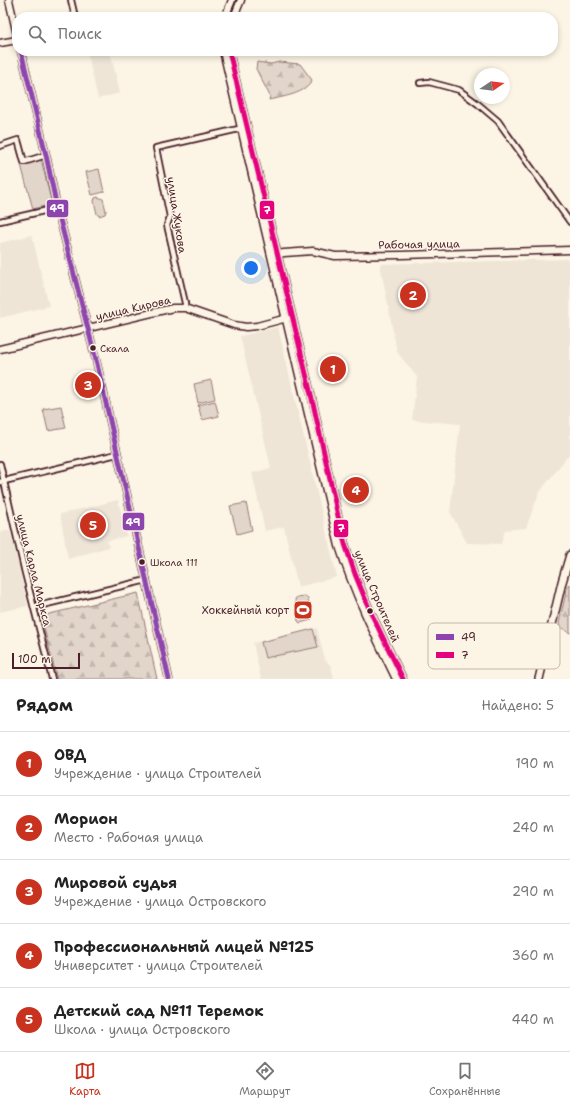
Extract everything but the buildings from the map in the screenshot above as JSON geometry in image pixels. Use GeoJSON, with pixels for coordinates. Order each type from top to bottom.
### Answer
{"type":"FeatureCollection","features":[{"type":"Feature","properties":{"kind":"main road"},"geometry":{"type":"LineString","coordinates":[[552,623],[570,555]]}},
{"type":"Feature","properties":{"kind":"main road"},"geometry":{"type":"LineString","coordinates":[[539,679],[541,669]]}},
{"type":"Feature","properties":{"kind":"street"},"geometry":{"type":"LineString","coordinates":[[9,0],[12,13]]}},
{"type":"Feature","properties":{"kind":"street"},"geometry":{"type":"LineString","coordinates":[[71,0],[73,12]]}},
{"type":"Feature","properties":{"kind":"street"},"geometry":{"type":"LineString","coordinates":[[227,12],[232,0]]}},
{"type":"Feature","properties":{"kind":"street"},"geometry":{"type":"LineString","coordinates":[[236,12],[241,0]]}},
{"type":"Feature","properties":{"kind":"street"},"geometry":{"type":"LineString","coordinates":[[0,43],[12,41]]}},
{"type":"Feature","properties":{"kind":"street"},"geometry":{"type":"LineString","coordinates":[[22,56],[57,208],[98,372],[169,679]]}},
{"type":"Feature","properties":{"kind":"street","name":"улица Строителей"},"geometry":{"type":"LineString","coordinates":[[223,56],[339,546],[348,576],[365,616],[396,679]]}},
{"type":"Feature","properties":{"kind":"street","name":"улица Строителей"},"geometry":{"type":"LineString","coordinates":[[231,56],[338,516],[350,560],[371,613],[403,679]]}},
{"type":"Feature","properties":{"kind":"street"},"geometry":{"type":"LineString","coordinates":[[420,83],[429,82],[459,90],[498,121],[570,222]]}},
{"type":"Feature","properties":{"kind":"street"},"geometry":{"type":"LineString","coordinates":[[240,129],[247,127]]}},
{"type":"Feature","properties":{"kind":"street","name":"улица Жукова"},"geometry":{"type":"LineString","coordinates":[[185,308],[185,302],[167,225],[170,217],[156,148],[240,129]]}},
{"type":"Feature","properties":{"kind":"street"},"geometry":{"type":"LineString","coordinates":[[0,146],[18,140],[24,162],[46,155]]}},
{"type":"Feature","properties":{"kind":"street"},"geometry":{"type":"LineString","coordinates":[[0,221],[57,208]]}},
{"type":"Feature","properties":{"kind":"street","name":"Рабочая улица"},"geometry":{"type":"LineString","coordinates":[[270,256],[288,252],[313,251],[335,256],[570,250]]}},
{"type":"Feature","properties":{"kind":"street","name":"улица Кирова"},"geometry":{"type":"LineString","coordinates":[[0,349],[173,308],[185,308],[234,325],[246,327],[257,326],[292,317]]}},
{"type":"Feature","properties":{"kind":"street"},"geometry":{"type":"LineString","coordinates":[[2,482],[117,454]]}},
{"type":"Feature","properties":{"kind":"street","name":"улица Карла Маркса"},"geometry":{"type":"LineString","coordinates":[[0,464],[2,482],[52,679]]}},
{"type":"Feature","properties":{"kind":"street"},"geometry":{"type":"LineString","coordinates":[[34,607],[147,580]]}},
{"type":"Feature","properties":{"kind":"shaded area"},"geometry":{"type":"Polygon","coordinates":[[[88,56],[111,56],[120,93],[98,99],[88,56]]]}},
{"type":"Feature","properties":{"kind":"shaded area"},"geometry":{"type":"Polygon","coordinates":[[[32,235],[49,306],[0,318],[0,243],[32,235]]]}},
{"type":"Feature","properties":{"kind":"shaded area"},"geometry":{"type":"Polygon","coordinates":[[[570,259],[570,453],[539,493],[526,528],[505,530],[501,544],[467,543],[450,512],[460,424],[412,420],[417,377],[397,352],[380,264],[570,259]]]}},
{"type":"Feature","properties":{"kind":"shaded area"},"geometry":{"type":"Polygon","coordinates":[[[278,327],[337,577],[298,587],[284,527],[265,531],[252,473],[271,468],[240,336],[278,327]]]}},
{"type":"Feature","properties":{"kind":"shaded area"},"geometry":{"type":"Polygon","coordinates":[[[118,500],[127,536],[107,541],[109,547],[68,559],[60,514],[118,500]]]}},
{"type":"Feature","properties":{"kind":"shaded area"},"geometry":{"type":"Polygon","coordinates":[[[10,530],[28,606],[0,612],[0,532],[10,530]]]}},
{"type":"Feature","properties":{"kind":"shaded area"},"geometry":{"type":"Polygon","coordinates":[[[317,628],[325,660],[331,666],[334,679],[261,679],[253,643],[317,628]]]}},
{"type":"Feature","properties":{"kind":"green space"},"geometry":{"type":"Polygon","coordinates":[[[257,62],[271,64],[279,62],[300,64],[312,80],[305,89],[299,92],[269,100],[270,96],[256,69],[257,62]]]}},
{"type":"Feature","properties":{"kind":"green space"},"geometry":{"type":"Polygon","coordinates":[[[41,159],[52,204],[33,209],[21,165],[41,159]]]}},
{"type":"Feature","properties":{"kind":"green space"},"geometry":{"type":"Polygon","coordinates":[[[99,169],[104,192],[92,195],[86,172],[99,169]]]}},
{"type":"Feature","properties":{"kind":"green space"},"geometry":{"type":"Polygon","coordinates":[[[98,197],[103,199],[106,211],[105,214],[99,216],[97,214],[94,201],[95,198],[98,197]]]}},
{"type":"Feature","properties":{"kind":"green space"},"geometry":{"type":"Polygon","coordinates":[[[211,380],[215,399],[198,403],[194,384],[211,380]]]}},
{"type":"Feature","properties":{"kind":"green space"},"geometry":{"type":"Polygon","coordinates":[[[215,401],[219,416],[202,420],[198,405],[215,401]]]}},
{"type":"Feature","properties":{"kind":"green space"},"geometry":{"type":"Polygon","coordinates":[[[61,406],[66,428],[48,431],[43,409],[61,406]]]}},
{"type":"Feature","properties":{"kind":"green space"},"geometry":{"type":"Polygon","coordinates":[[[246,503],[252,530],[237,534],[230,506],[246,503]]]}},
{"type":"Feature","properties":{"kind":"green space"},"geometry":{"type":"Polygon","coordinates":[[[570,584],[570,633],[560,627],[559,623],[567,588],[570,584]]]}},
{"type":"Feature","properties":{"kind":"green space"},"geometry":{"type":"Polygon","coordinates":[[[138,593],[157,679],[57,679],[41,616],[138,593]]]}},
{"type":"Feature","properties":{"kind":"green space","name":"Хоккейный корт"},"geometry":{"type":"Polygon","coordinates":[[[305,596],[308,598],[311,620],[300,623],[298,621],[295,599],[297,597],[305,596]]]}},
{"type":"Feature","properties":{"kind":"green space"},"geometry":{"type":"Polygon","coordinates":[[[313,629],[318,647],[265,658],[261,642],[313,629]]]}},
{"type":"Feature","properties":{"kind":"transit line","name":"49"},"geometry":{"type":"LineString","coordinates":[[22,56],[57,208],[97,364],[169,679]]}},
{"type":"Feature","properties":{"kind":"transit line","name":"7"},"geometry":{"type":"LineString","coordinates":[[230,56],[345,544],[355,574],[371,613],[403,679]]}},
{"type":"Feature","properties":{"kind":"place","name":"Морион"},"geometry":{"type":"Point","coordinates":[413,295]}},
{"type":"Feature","properties":{"kind":"place","name":"Скала"},"geometry":{"type":"Point","coordinates":[93,348]}},
{"type":"Feature","properties":{"kind":"place","name":"ОВД"},"geometry":{"type":"Point","coordinates":[333,369]}},
{"type":"Feature","properties":{"kind":"place","name":"Мировой судья"},"geometry":{"type":"Point","coordinates":[88,385]}},
{"type":"Feature","properties":{"kind":"place","name":"Профессиональный лицей №125"},"geometry":{"type":"Point","coordinates":[356,490]}},
{"type":"Feature","properties":{"kind":"place","name":"Детский сад №11 Теремок"},"geometry":{"type":"Point","coordinates":[93,525]}},
{"type":"Feature","properties":{"kind":"place","name":"Школа 111"},"geometry":{"type":"Point","coordinates":[142,562]}},
{"type":"Feature","properties":{"kind":"place","name":"Хоккейный корт"},"geometry":{"type":"Point","coordinates":[303,610]}}]}
